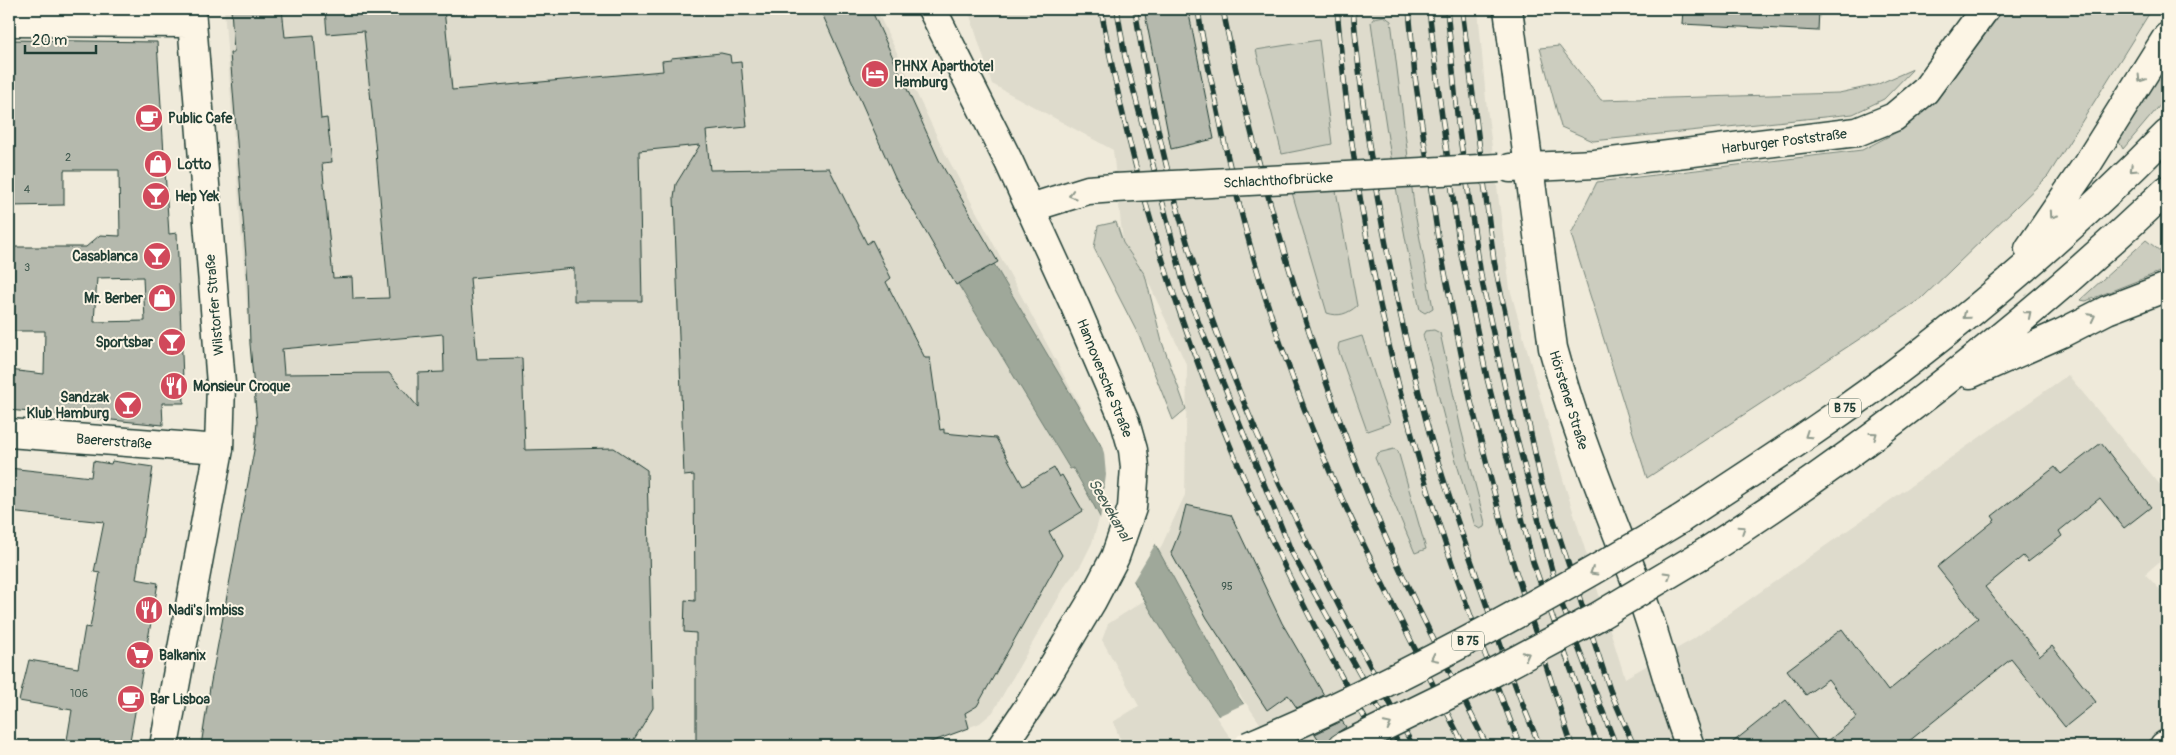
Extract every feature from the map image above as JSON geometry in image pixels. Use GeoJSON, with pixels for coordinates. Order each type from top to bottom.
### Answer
{"type":"FeatureCollection","features":[{"type":"Feature","properties":{"kind":"main road","name":"Hannoversche Straße"},"geometry":{"type":"LineString","coordinates":[[932,9],[1030,208],[1125,422],[1133,450],[1135,478],[1132,508],[1124,535],[1092,601],[1031,703],[1002,746]]}},
{"type":"Feature","properties":{"kind":"main road","name":"Hörstener Straße"},"geometry":{"type":"LineString","coordinates":[[1508,9],[1550,331],[1566,398],[1643,600],[1680,720],[1690,746]]}},
{"type":"Feature","properties":{"kind":"main road","name":"Harburger Poststraße"},"geometry":{"type":"LineString","coordinates":[[1529,167],[1595,164],[1858,132],[1894,117],[1925,91],[1985,9]]}},
{"type":"Feature","properties":{"kind":"main road"},"geometry":{"type":"LineString","coordinates":[[9,22],[191,16]]}},
{"type":"Feature","properties":{"kind":"main road","name":"Wilstorfer Straße"},"geometry":{"type":"LineString","coordinates":[[164,746],[219,449],[220,384],[191,16]]}},
{"type":"Feature","properties":{"kind":"main road","name":"B 75"},"geometry":{"type":"LineString","coordinates":[[2004,285],[2088,163],[2167,38]]}},
{"type":"Feature","properties":{"kind":"main road","name":"B 75"},"geometry":{"type":"LineString","coordinates":[[1248,746],[1284,731],[1450,650],[1585,577],[1680,520],[1821,426],[1912,360],[2004,285],[2099,200],[2167,134]]}},
{"type":"Feature","properties":{"kind":"main road","name":"Schlachthofbrücke"},"geometry":{"type":"LineString","coordinates":[[1030,208],[1088,190],[1529,167]]}},
{"type":"Feature","properties":{"kind":"main road"},"geometry":{"type":"LineString","coordinates":[[1344,746],[1483,678],[1598,617],[1758,518],[1936,390],[2028,315],[2167,190]]}},
{"type":"Feature","properties":{"kind":"main road"},"geometry":{"type":"LineString","coordinates":[[1936,390],[2062,333],[2106,310],[2167,286]]}},
{"type":"Feature","properties":{"kind":"main road","name":"Baererstraße"},"geometry":{"type":"LineString","coordinates":[[9,433],[219,449]]}},
{"type":"Feature","properties":{"kind":"shaded area"},"geometry":{"type":"Polygon","coordinates":[[[224,9],[876,9],[945,153],[1102,447],[1105,464],[1103,506],[1092,543],[1081,565],[1067,583],[993,712],[980,723],[921,746],[199,746],[252,460],[256,424],[224,9]]]}},
{"type":"Feature","properties":{"kind":"shaded area"},"geometry":{"type":"Polygon","coordinates":[[[968,9],[1478,9],[1486,100],[1510,289],[1563,479],[1625,678],[1692,640],[2068,375],[2167,493],[2167,555],[2145,574],[2167,597],[2167,746],[1272,746],[1155,560],[1185,495],[1187,366],[1145,275],[1123,243],[1113,150],[992,84],[968,9]]]}},
{"type":"Feature","properties":{"kind":"shaded area"},"geometry":{"type":"Polygon","coordinates":[[[2004,9],[2152,9],[2048,176],[1922,298],[1647,478],[1571,234],[1597,182],[1862,150],[1901,130],[1937,100],[2004,9]]]}},
{"type":"Feature","properties":{"kind":"shaded area"},"geometry":{"type":"Polygon","coordinates":[[[1384,16],[1391,21],[1415,213],[1433,308],[1425,313],[1420,310],[1405,238],[1371,22],[1374,18],[1384,16]]]}},
{"type":"Feature","properties":{"kind":"shaded area"},"geometry":{"type":"Polygon","coordinates":[[[1319,40],[1332,144],[1282,154],[1256,50],[1319,40]]]}},
{"type":"Feature","properties":{"kind":"shaded area"},"geometry":{"type":"Polygon","coordinates":[[[1559,46],[1601,100],[1839,93],[1876,85],[1913,69],[1884,99],[1853,114],[1593,141],[1561,127],[1540,48],[1559,46]]]}},
{"type":"Feature","properties":{"kind":"shaded area"},"geometry":{"type":"Polygon","coordinates":[[[2167,60],[2167,97],[2123,149],[2117,138],[2167,60]]]}},
{"type":"Feature","properties":{"kind":"shaded area"},"geometry":{"type":"Polygon","coordinates":[[[1335,185],[1357,306],[1339,315],[1327,313],[1291,189],[1335,185]]]}},
{"type":"Feature","properties":{"kind":"shaded area"},"geometry":{"type":"Polygon","coordinates":[[[1116,222],[1123,243],[1145,275],[1162,342],[1186,409],[1173,420],[1141,340],[1094,248],[1098,226],[1116,222]]]}},
{"type":"Feature","properties":{"kind":"shaded area"},"geometry":{"type":"Polygon","coordinates":[[[2146,240],[2160,251],[2167,244],[2167,269],[2086,301],[2080,300],[2146,240]]]}},
{"type":"Feature","properties":{"kind":"shaded area"},"geometry":{"type":"Polygon","coordinates":[[[1434,330],[1440,333],[1461,429],[1485,523],[1484,527],[1480,529],[1475,526],[1448,433],[1423,335],[1425,331],[1434,330]]]}},
{"type":"Feature","properties":{"kind":"shaded area"},"geometry":{"type":"Polygon","coordinates":[[[1362,336],[1390,423],[1367,431],[1338,349],[1339,343],[1362,336]]]}},
{"type":"Feature","properties":{"kind":"shaded area"},"geometry":{"type":"Polygon","coordinates":[[[1394,449],[1398,451],[1426,549],[1415,553],[1375,458],[1378,453],[1394,449]]]}},
{"type":"Feature","properties":{"kind":"shaded area"},"geometry":{"type":"Polygon","coordinates":[[[1145,600],[1203,694],[1240,746],[1123,746],[1113,722],[1139,706],[1102,640],[1108,624],[1145,600]]]}},
{"type":"Feature","properties":{"kind":"water","name":"Seevekanal"},"geometry":{"type":"Polygon","coordinates":[[[994,264],[1102,447],[1238,696],[1273,746],[1240,746],[1213,708],[1174,649],[1138,589],[1073,468],[1070,469],[958,284],[994,264]]]}},
{"type":"Feature","properties":{"kind":"pier"},"geometry":{"type":"Polygon","coordinates":[[[1098,435],[1156,543],[1132,583],[1100,520],[1106,475],[1104,453],[1098,435]]]}},
{"type":"Feature","properties":{"kind":"pier"},"geometry":{"type":"Polygon","coordinates":[[[1246,703],[1275,745],[1236,746],[1216,717],[1246,703]]]}},
{"type":"Feature","properties":{"kind":"building"},"geometry":{"type":"Polygon","coordinates":[[[231,9],[282,9],[285,37],[314,35],[321,119],[327,118],[332,162],[322,163],[333,278],[352,277],[353,299],[389,298],[376,152],[364,31],[327,34],[325,9],[444,9],[452,90],[663,71],[662,61],[671,60],[671,58],[721,53],[730,55],[731,63],[741,62],[747,127],[706,131],[710,170],[829,168],[867,244],[872,240],[891,278],[886,282],[925,358],[930,358],[940,430],[944,429],[944,433],[996,438],[1023,486],[1054,468],[1059,477],[1062,475],[1083,511],[1049,532],[1062,555],[977,706],[965,713],[969,728],[920,746],[696,746],[696,633],[684,632],[685,600],[695,601],[694,475],[684,476],[674,197],[676,184],[700,145],[639,151],[642,301],[574,301],[574,268],[470,278],[477,359],[522,358],[525,450],[614,448],[647,470],[653,708],[630,746],[201,746],[210,687],[255,445],[257,422],[230,53],[234,53],[231,9]],[[443,334],[282,349],[284,374],[389,373],[418,407],[418,373],[444,372],[443,334]]]}},
{"type":"Feature","properties":{"kind":"building"},"geometry":{"type":"Polygon","coordinates":[[[820,9],[871,9],[939,160],[998,262],[956,285],[895,178],[820,9]]]}},
{"type":"Feature","properties":{"kind":"building"},"geometry":{"type":"Polygon","coordinates":[[[1144,9],[1188,9],[1214,139],[1171,149],[1144,9]]]}},
{"type":"Feature","properties":{"kind":"building"},"geometry":{"type":"Polygon","coordinates":[[[1683,9],[1819,9],[1818,31],[1682,24],[1683,9]]]}},
{"type":"Feature","properties":{"kind":"building"},"geometry":{"type":"Polygon","coordinates":[[[9,40],[157,42],[169,234],[177,233],[184,403],[162,403],[163,425],[9,410],[9,370],[44,374],[45,331],[9,331],[9,247],[86,247],[100,235],[120,236],[119,170],[64,170],[64,205],[9,206],[9,40]],[[143,277],[97,278],[94,322],[145,321],[143,277]]]}},
{"type":"Feature","properties":{"kind":"building"},"geometry":{"type":"Polygon","coordinates":[[[2101,443],[2151,507],[2124,528],[2100,498],[2059,531],[2062,536],[2028,562],[2023,556],[1985,587],[2040,656],[2052,646],[2096,702],[2065,727],[2011,659],[1903,746],[1822,746],[1857,717],[1828,679],[1806,695],[1787,670],[1842,629],[1888,691],[1978,618],[1937,567],[1995,520],[1992,516],[2055,467],[2061,474],[2101,443]]]}},
{"type":"Feature","properties":{"kind":"building"},"geometry":{"type":"Polygon","coordinates":[[[93,461],[111,464],[112,461],[153,467],[136,579],[158,583],[129,746],[66,746],[72,710],[19,701],[29,660],[78,668],[85,627],[90,628],[100,573],[94,572],[104,522],[9,512],[9,468],[91,477],[93,461]]]}},
{"type":"Feature","properties":{"kind":"building"},"geometry":{"type":"Polygon","coordinates":[[[1186,505],[1231,515],[1282,623],[1324,695],[1297,708],[1288,695],[1267,710],[1207,618],[1171,553],[1179,533],[1186,505]]]}},
{"type":"Feature","properties":{"kind":"building"},"geometry":{"type":"Polygon","coordinates":[[[1786,700],[1822,746],[1728,746],[1786,700]]]}},
{"type":"Feature","properties":{"kind":"building"},"geometry":{"type":"Polygon","coordinates":[[[1342,721],[1346,727],[1331,737],[1329,746],[1323,746],[1315,734],[1342,721]]]}},
{"type":"Feature","properties":{"kind":"railway"},"geometry":{"type":"LineString","coordinates":[[1101,9],[1121,106],[1146,202],[1175,297],[1208,390],[1245,481],[1287,571],[1332,660],[1381,746]]}},
{"type":"Feature","properties":{"kind":"railway"},"geometry":{"type":"LineString","coordinates":[[1117,9],[1125,57],[1185,289],[1292,553],[1400,746]]}},
{"type":"Feature","properties":{"kind":"railway"},"geometry":{"type":"LineString","coordinates":[[1135,9],[1150,94],[1170,179],[1193,262],[1221,344],[1241,396],[1286,498],[1360,648],[1413,746]]}},
{"type":"Feature","properties":{"kind":"railway"},"geometry":{"type":"LineString","coordinates":[[1198,9],[1208,67],[1237,197],[1263,290],[1294,382],[1311,427],[1346,507],[1464,746]]}},
{"type":"Feature","properties":{"kind":"railway"},"geometry":{"type":"LineString","coordinates":[[1223,9],[1231,50],[1262,174],[1299,301],[1341,425],[1399,568],[1487,746]]}},
{"type":"Feature","properties":{"kind":"railway"},"geometry":{"type":"LineString","coordinates":[[1337,9],[1355,167],[1373,272],[1396,376],[1421,468],[1447,549],[1520,746]]}},
{"type":"Feature","properties":{"kind":"railway"},"geometry":{"type":"LineString","coordinates":[[1353,9],[1372,166],[1391,270],[1414,373],[1433,445],[1453,508],[1510,670],[1540,746]]}},
{"type":"Feature","properties":{"kind":"railway"},"geometry":{"type":"LineString","coordinates":[[1409,9],[1415,77],[1438,238],[1470,398],[1508,547],[1572,746]]}},
{"type":"Feature","properties":{"kind":"railway"},"geometry":{"type":"LineString","coordinates":[[1429,9],[1460,249],[1487,378],[1533,562],[1598,746]]}},
{"type":"Feature","properties":{"kind":"railway"},"geometry":{"type":"LineString","coordinates":[[1447,9],[1458,124],[1482,282],[1511,416],[1559,597],[1616,746]]}},
{"type":"Feature","properties":{"kind":"railway"},"geometry":{"type":"LineString","coordinates":[[1462,9],[1494,261],[1541,481],[1610,690],[1634,746]]}},
{"type":"Feature","properties":{"kind":"place","name":"PHNX Aparthotel Hamburg"},"geometry":{"type":"Point","coordinates":[875,74]}},
{"type":"Feature","properties":{"kind":"place","name":"Public Cafe"},"geometry":{"type":"Point","coordinates":[149,118]}},
{"type":"Feature","properties":{"kind":"place","name":"Lotto"},"geometry":{"type":"Point","coordinates":[158,164]}},
{"type":"Feature","properties":{"kind":"place","name":"Hep Yek"},"geometry":{"type":"Point","coordinates":[156,196]}},
{"type":"Feature","properties":{"kind":"place","name":"Casablanca"},"geometry":{"type":"Point","coordinates":[157,256]}},
{"type":"Feature","properties":{"kind":"place","name":"Mr. Berber"},"geometry":{"type":"Point","coordinates":[162,298]}},
{"type":"Feature","properties":{"kind":"place","name":"Sportsbar"},"geometry":{"type":"Point","coordinates":[172,342]}},
{"type":"Feature","properties":{"kind":"place","name":"Monsieur Croque"},"geometry":{"type":"Point","coordinates":[174,386]}},
{"type":"Feature","properties":{"kind":"place","name":"Sandzak Klub Hamburg"},"geometry":{"type":"Point","coordinates":[128,405]}},
{"type":"Feature","properties":{"kind":"place","name":"Nadi's Imbiss"},"geometry":{"type":"Point","coordinates":[149,610]}},
{"type":"Feature","properties":{"kind":"place","name":"Balkanix"},"geometry":{"type":"Point","coordinates":[140,655]}},
{"type":"Feature","properties":{"kind":"place","name":"Bar Lisboa"},"geometry":{"type":"Point","coordinates":[131,699]}}]}
